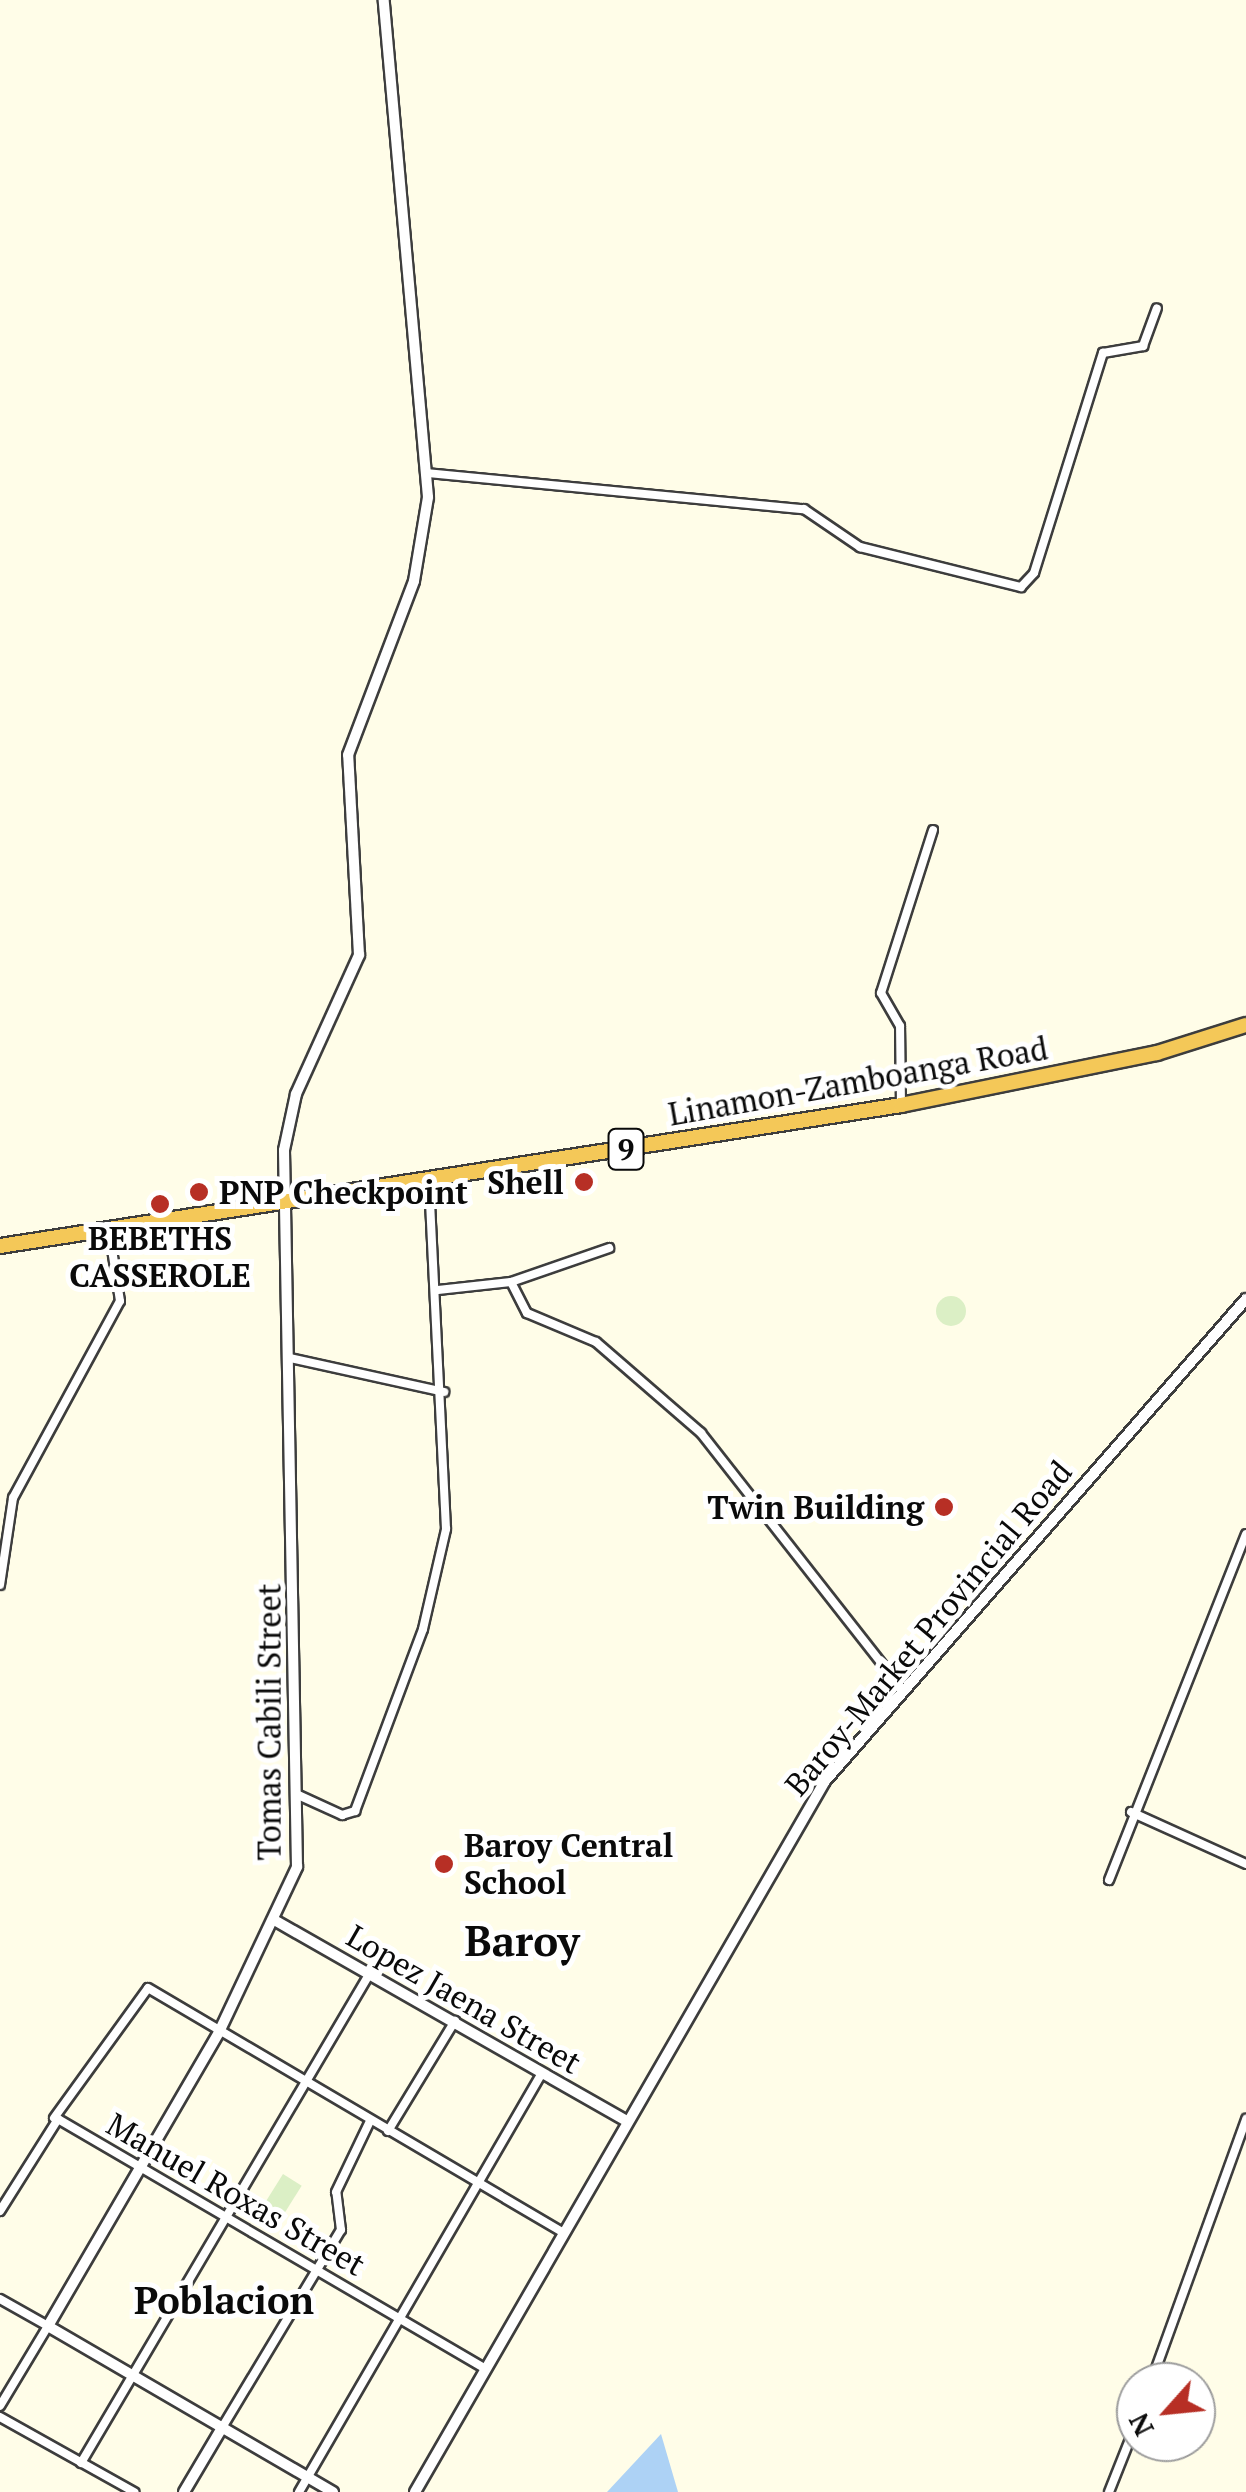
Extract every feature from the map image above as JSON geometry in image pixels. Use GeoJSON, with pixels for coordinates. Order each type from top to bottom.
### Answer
{"type":"FeatureCollection","features":[{"type":"Feature","properties":{"kind":"highway","name":"Linamon-Zamboanga Road"},"geometry":{"type":"LineString","coordinates":[[0,1246],[900,1105],[1157,1054],[1246,1025]]}},
{"type":"Feature","properties":{"kind":"street","name":"Tomas Cabili Street"},"geometry":{"type":"LineString","coordinates":[[0,2406],[219,2032],[276,1921],[297,1867],[284,1200],[292,1107],[359,955],[348,755],[420,561],[428,474],[384,0]]}},
{"type":"Feature","properties":{"kind":"street"},"geometry":{"type":"LineString","coordinates":[[428,474],[804,509],[860,548],[1021,587],[1034,573],[1103,353],[1143,346],[1157,308]]}},
{"type":"Feature","properties":{"kind":"street"},"geometry":{"type":"LineString","coordinates":[[900,1105],[900,1026],[882,993],[933,830]]}},
{"type":"Feature","properties":{"kind":"street"},"geometry":{"type":"LineString","coordinates":[[296,1794],[342,1815],[354,1811],[407,1679],[446,1529],[444,1392],[429,1180]]}},
{"type":"Feature","properties":{"kind":"street"},"geometry":{"type":"LineString","coordinates":[[0,1584],[13,1498],[120,1301],[108,1228]]}},
{"type":"Feature","properties":{"kind":"street"},"geometry":{"type":"LineString","coordinates":[[438,1290],[511,1282],[609,1248]]}},
{"type":"Feature","properties":{"kind":"street"},"geometry":{"type":"LineString","coordinates":[[511,1282],[527,1313],[596,1342],[701,1433],[902,1689]]}},
{"type":"Feature","properties":{"kind":"street","name":"Baroy-Market Provincial Road"},"geometry":{"type":"LineString","coordinates":[[415,2492],[802,1817],[902,1689],[1246,1299]]}},
{"type":"Feature","properties":{"kind":"street"},"geometry":{"type":"LineString","coordinates":[[290,1358],[444,1392]]}},
{"type":"Feature","properties":{"kind":"street"},"geometry":{"type":"LineString","coordinates":[[1109,1880],[1130,1812],[1246,1534]]}},
{"type":"Feature","properties":{"kind":"street"},"geometry":{"type":"LineString","coordinates":[[1130,1812],[1246,1864]]}},
{"type":"Feature","properties":{"kind":"street","name":"Lopez Jaena Street"},"geometry":{"type":"LineString","coordinates":[[276,1921],[627,2121]]}},
{"type":"Feature","properties":{"kind":"street"},"geometry":{"type":"LineString","coordinates":[[81,2463],[370,1973]]}},
{"type":"Feature","properties":{"kind":"street"},"geometry":{"type":"LineString","coordinates":[[0,2212],[54,2118],[148,1988],[563,2232]]}},
{"type":"Feature","properties":{"kind":"street"},"geometry":{"type":"LineString","coordinates":[[388,2131],[455,2021]]}},
{"type":"Feature","properties":{"kind":"street"},"geometry":{"type":"LineString","coordinates":[[299,2492],[542,2072]]}},
{"type":"Feature","properties":{"kind":"street","name":"Manuel Roxas Street"},"geometry":{"type":"LineString","coordinates":[[54,2118],[224,2220],[486,2368]]}},
{"type":"Feature","properties":{"kind":"street"},"geometry":{"type":"LineString","coordinates":[[1158,2362],[1246,2119]]}},
{"type":"Feature","properties":{"kind":"street"},"geometry":{"type":"LineString","coordinates":[[184,2492],[341,2230],[336,2192],[370,2121]]}},
{"type":"Feature","properties":{"kind":"street"},"geometry":{"type":"LineString","coordinates":[[0,2299],[332,2492]]}},
{"type":"Feature","properties":{"kind":"street"},"geometry":{"type":"LineString","coordinates":[[0,2417],[134,2492]]}},
{"type":"Feature","properties":{"kind":"street"},"geometry":{"type":"LineString","coordinates":[[1108,2492],[1120,2462]]}},
{"type":"Feature","properties":{"kind":"green space"},"geometry":{"type":"Polygon","coordinates":[[[951,1296],[962,1300],[966,1311],[962,1322],[951,1326],[940,1322],[936,1311],[940,1300],[951,1296]]]}},
{"type":"Feature","properties":{"kind":"green space"},"geometry":{"type":"Polygon","coordinates":[[[283,2174],[302,2186],[278,2224],[259,2212],[283,2174]]]}},
{"type":"Feature","properties":{"kind":"water"},"geometry":{"type":"Polygon","coordinates":[[[661,2434],[678,2492],[607,2492],[661,2434]]]}},
{"type":"Feature","properties":{"kind":"place","name":"Shell"},"geometry":{"type":"Point","coordinates":[584,1182]}},
{"type":"Feature","properties":{"kind":"place","name":"PNP Checkpoint"},"geometry":{"type":"Point","coordinates":[199,1192]}},
{"type":"Feature","properties":{"kind":"place","name":"BEBETHS CASSEROLE"},"geometry":{"type":"Point","coordinates":[160,1204]}},
{"type":"Feature","properties":{"kind":"place","name":"Twin Building"},"geometry":{"type":"Point","coordinates":[944,1507]}},
{"type":"Feature","properties":{"kind":"place","name":"Baroy Central School"},"geometry":{"type":"Point","coordinates":[444,1864]}},
{"type":"Feature","properties":{"kind":"district","name":"Baroy"},"geometry":{"type":"Point","coordinates":[522,1940]}},
{"type":"Feature","properties":{"kind":"district","name":"Poblacion"},"geometry":{"type":"Point","coordinates":[224,2301]}}]}
